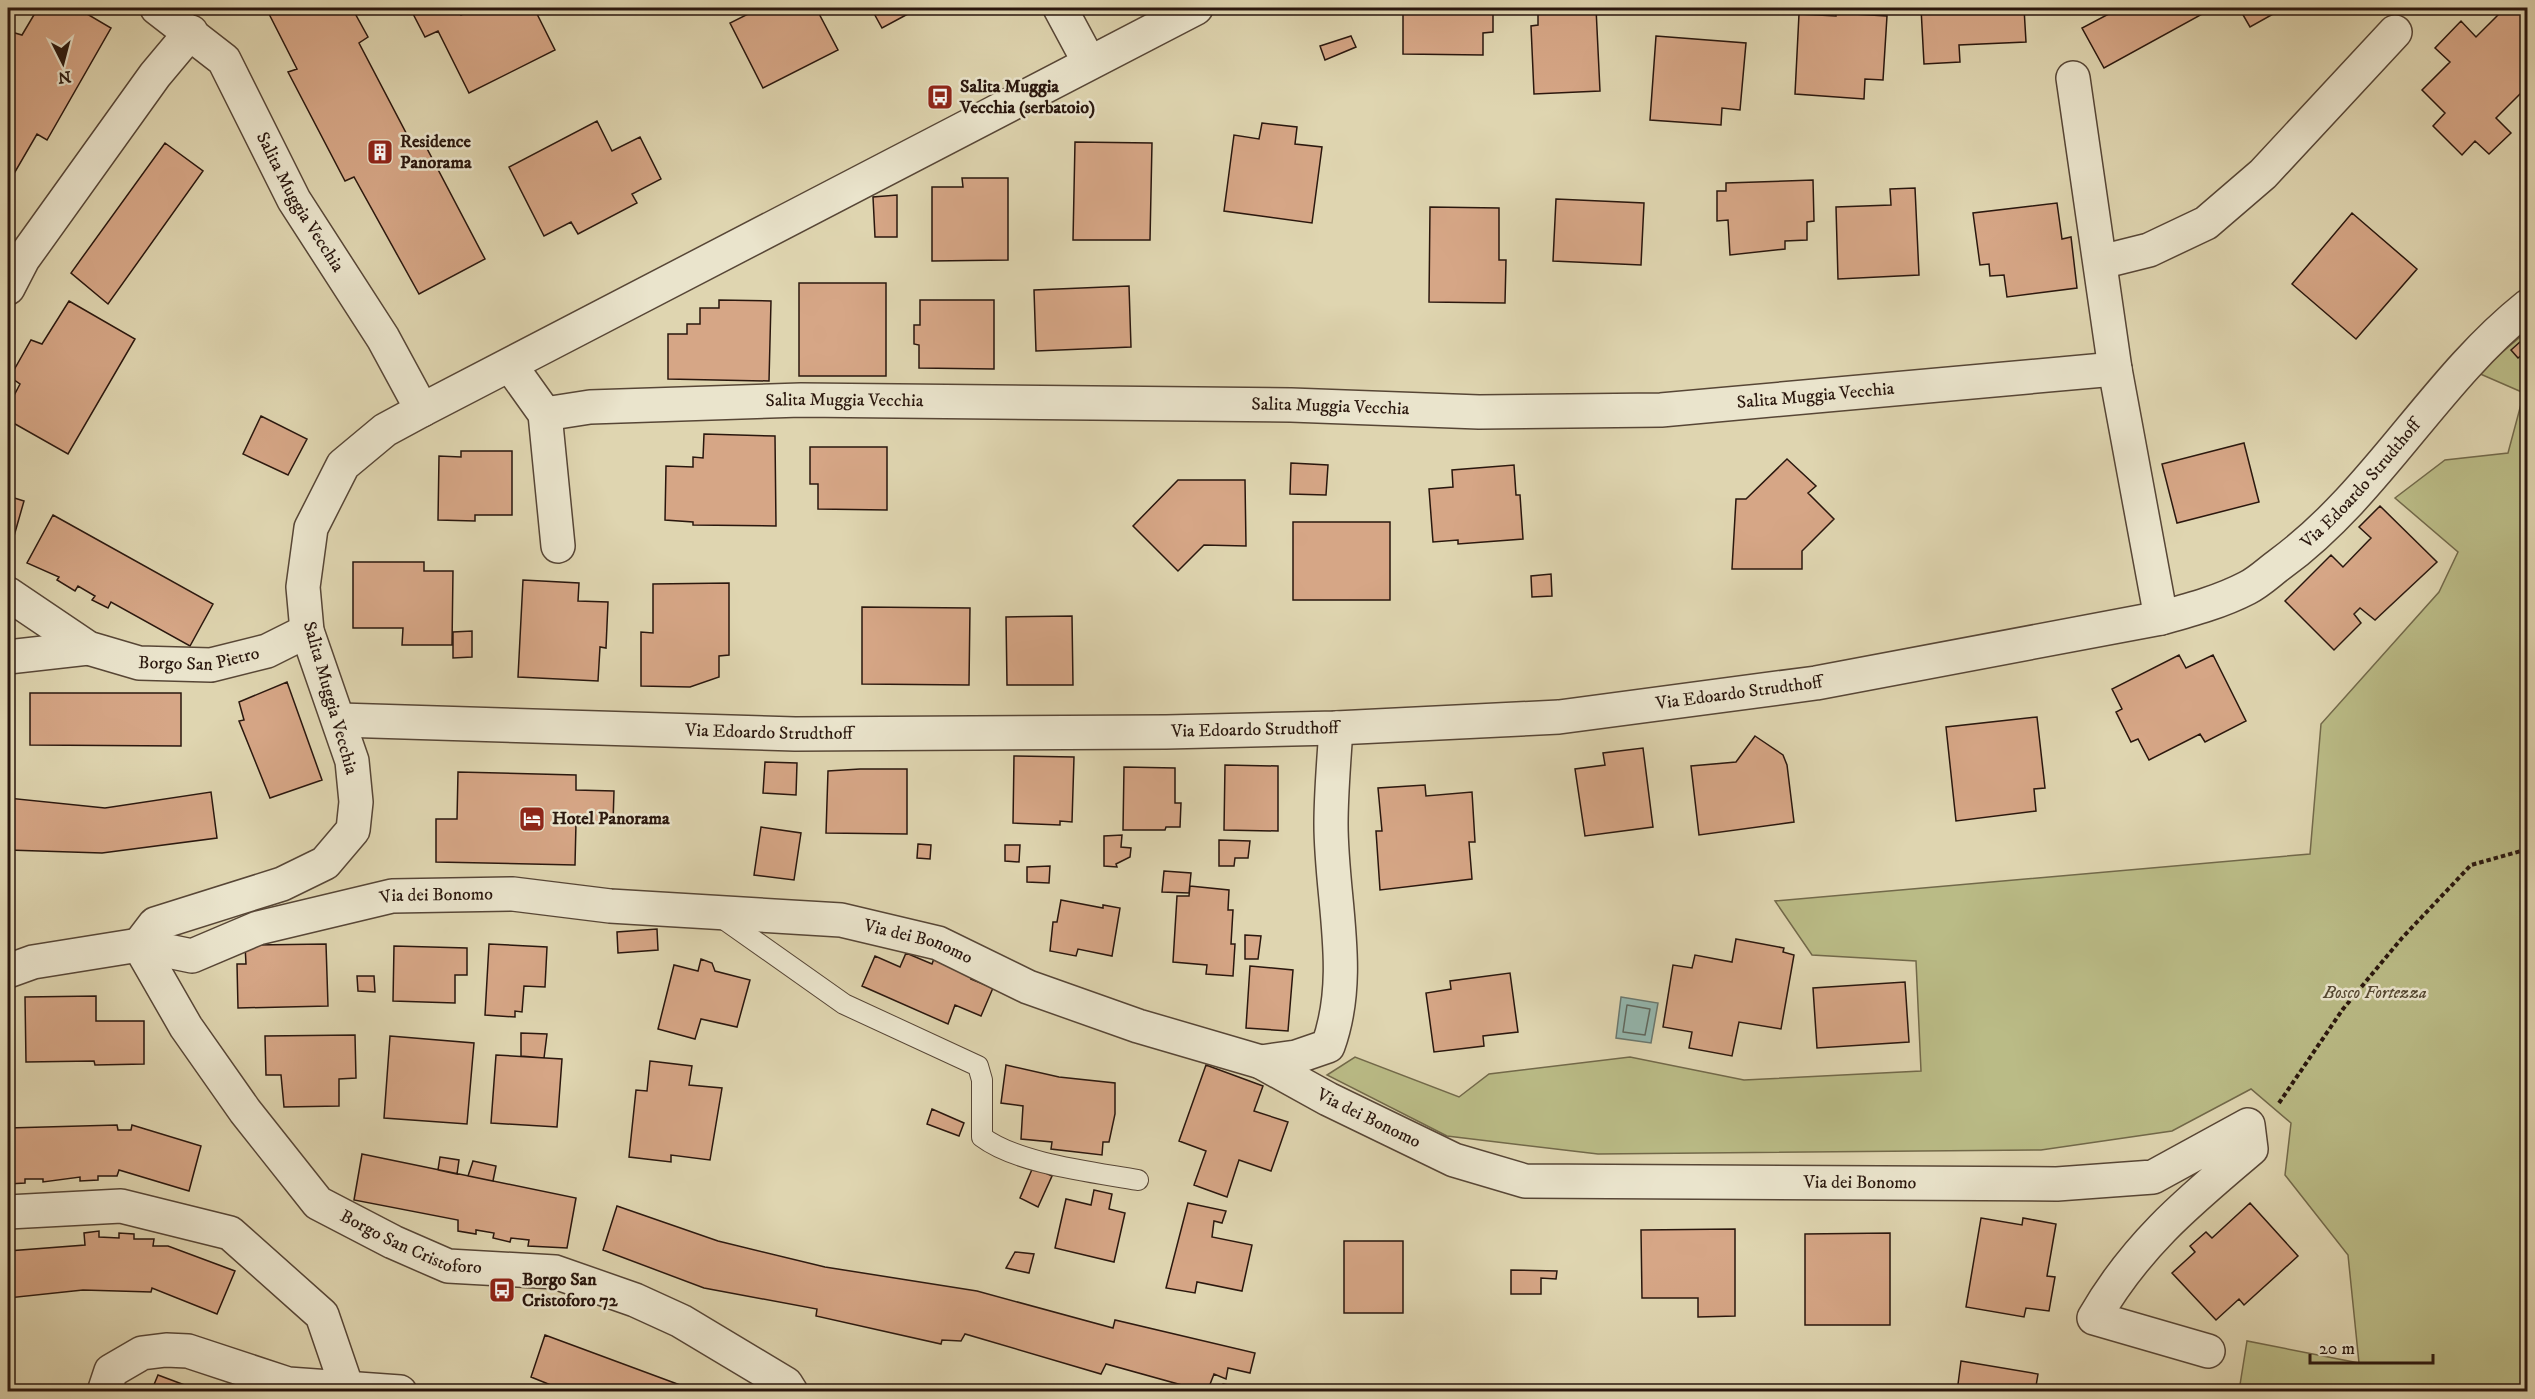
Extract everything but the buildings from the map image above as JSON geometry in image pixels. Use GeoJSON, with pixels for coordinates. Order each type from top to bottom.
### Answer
{"type":"FeatureCollection","features":[{"type":"Feature","properties":{"kind":"street","name":"Salita Muggia Vecchia"},"geometry":{"type":"LineString","coordinates":[[157,8],[191,32],[224,60],[294,200],[383,338],[422,410]]}},
{"type":"Feature","properties":{"kind":"street"},"geometry":{"type":"LineString","coordinates":[[1060,8],[1089,62]]}},
{"type":"Feature","properties":{"kind":"street","name":"Salita Muggia Vecchia"},"geometry":{"type":"LineString","coordinates":[[139,945],[155,924],[282,884],[325,863],[353,830],[356,802],[352,761],[340,720],[307,631],[303,587],[311,528],[343,465],[385,430],[422,410],[1196,8]]}},
{"type":"Feature","properties":{"kind":"street"},"geometry":{"type":"LineString","coordinates":[[8,288],[23,259],[141,94],[191,32]]}},
{"type":"Feature","properties":{"kind":"street"},"geometry":{"type":"LineString","coordinates":[[2101,262],[2149,250],[2206,223],[2263,174],[2395,32]]}},
{"type":"Feature","properties":{"kind":"street"},"geometry":{"type":"LineString","coordinates":[[2073,78],[2115,369],[2161,618]]}},
{"type":"Feature","properties":{"kind":"street","name":"Via Edoardo Strudthoff"},"geometry":{"type":"LineString","coordinates":[[340,720],[795,734],[1154,732],[1336,728],[1559,717],[1793,686],[2161,618],[2210,604],[2248,588],[2297,551],[2352,501],[2495,332],[2528,306]]}},
{"type":"Feature","properties":{"kind":"street"},"geometry":{"type":"LineString","coordinates":[[510,365],[545,414],[558,546]]}},
{"type":"Feature","properties":{"kind":"street","name":"Salita Muggia Vecchia"},"geometry":{"type":"LineString","coordinates":[[545,414],[601,406],[801,400],[1291,405],[1479,412],[1661,410],[2115,369]]}},
{"type":"Feature","properties":{"kind":"street","name":"Borgo San Pietro"},"geometry":{"type":"LineString","coordinates":[[8,594],[88,648],[139,663],[211,665],[267,651],[307,631]]}},
{"type":"Feature","properties":{"kind":"street","name":"Borgo San Pietro"},"geometry":{"type":"LineString","coordinates":[[8,657],[88,648]]}},
{"type":"Feature","properties":{"kind":"street"},"geometry":{"type":"LineString","coordinates":[[1261,1062],[1296,1057],[1328,1046],[1338,1020],[1341,938],[1331,825],[1336,728]]}},
{"type":"Feature","properties":{"kind":"street","name":"Via dei Bonomo"},"geometry":{"type":"LineString","coordinates":[[139,945],[192,956],[258,928],[392,896],[513,894],[610,906],[840,920],[938,944],[1028,987],[1138,1026],[1261,1062],[1328,1100],[1454,1160],[1524,1181],[2057,1184],[2153,1177],[2248,1125],[2251,1149]]}},
{"type":"Feature","properties":{"kind":"street"},"geometry":{"type":"LineString","coordinates":[[8,971],[33,962],[139,945]]}},
{"type":"Feature","properties":{"kind":"street","name":"Borgo San Cristoforo"},"geometry":{"type":"LineString","coordinates":[[139,945],[186,1027],[245,1111],[318,1203],[393,1242],[448,1266],[555,1272],[635,1300],[681,1321],[786,1384],[791,1392]]}},
{"type":"Feature","properties":{"kind":"street"},"geometry":{"type":"LineString","coordinates":[[2208,1351],[2094,1318],[2113,1284],[2159,1229],[2251,1149]]}},
{"type":"Feature","properties":{"kind":"street"},"geometry":{"type":"LineString","coordinates":[[8,1212],[121,1206],[230,1233],[322,1315],[347,1388]]}},
{"type":"Feature","properties":{"kind":"street"},"geometry":{"type":"LineString","coordinates":[[104,1392],[111,1371],[142,1353],[166,1350],[188,1351],[288,1384],[400,1392]]}},
{"type":"Feature","properties":{"kind":"lane"},"geometry":{"type":"LineString","coordinates":[[716,914],[844,1004],[978,1066],[982,1080],[982,1137],[997,1149],[1073,1169],[1138,1180]]}},
{"type":"Feature","properties":{"kind":"path"},"geometry":{"type":"LineString","coordinates":[[2251,1149],[2258,1131],[2343,1008],[2402,938],[2471,865],[2521,851],[2528,853]]}},
{"type":"Feature","properties":{"kind":"green space","name":"Bosco Fortezza"},"geometry":{"type":"Polygon","coordinates":[[[2527,331],[2527,1391],[2239,1391],[2247,1341],[2359,1363],[2348,1255],[2285,1175],[2291,1123],[2251,1089],[2172,1131],[2041,1150],[1598,1154],[1447,1136],[1327,1075],[1355,1057],[1459,1097],[1489,1074],[1630,1057],[1744,1080],[1921,1071],[1916,961],[1812,955],[1775,901],[2310,854],[2321,724],[2439,592],[2458,552],[2395,498],[2445,460],[2508,453],[2524,393],[2478,373],[2527,331]]]}},
{"type":"Feature","properties":{"kind":"water"},"geometry":{"type":"Polygon","coordinates":[[[1621,997],[1658,1003],[1651,1043],[1616,1038],[1621,997]]]}},
{"type":"Feature","properties":{"kind":"place","name":"Salita Muggia Vecchia (serbatoio)"},"geometry":{"type":"Point","coordinates":[940,97]}},
{"type":"Feature","properties":{"kind":"place","name":"Residence Panorama"},"geometry":{"type":"Point","coordinates":[380,152]}},
{"type":"Feature","properties":{"kind":"place","name":"Hotel Panorama"},"geometry":{"type":"Point","coordinates":[532,819]}},
{"type":"Feature","properties":{"kind":"place","name":"Borgo San Cristoforo 72"},"geometry":{"type":"Point","coordinates":[502,1290]}}]}
